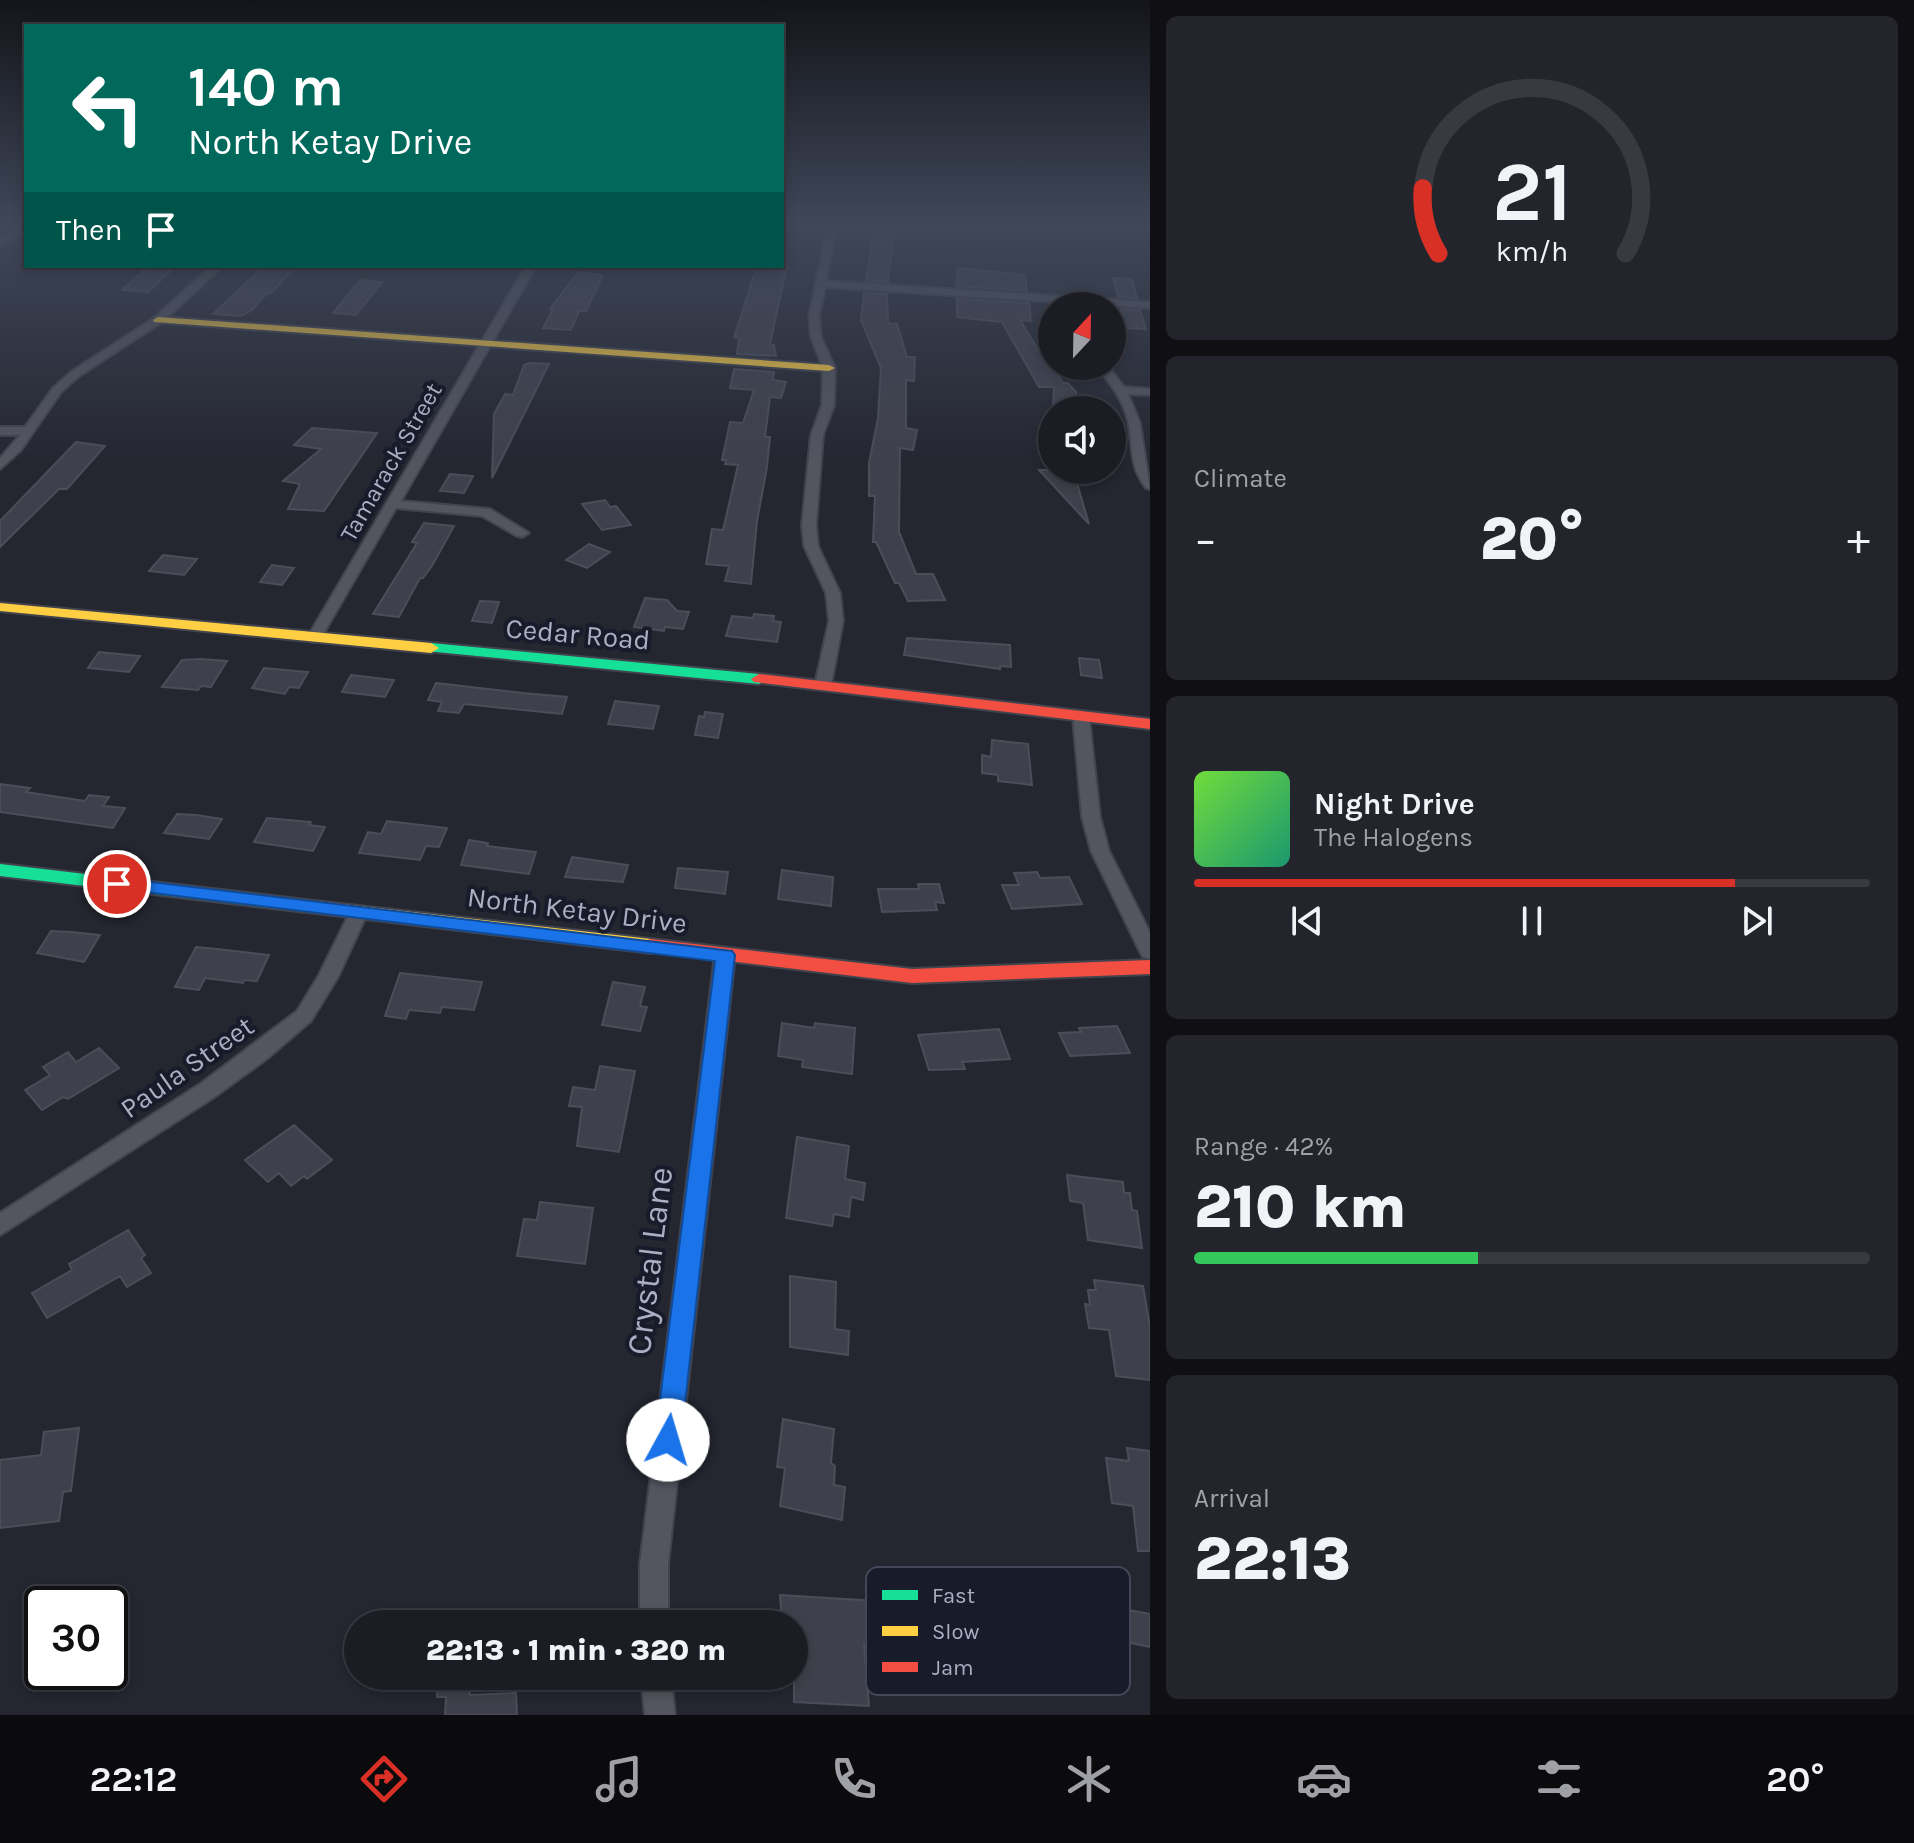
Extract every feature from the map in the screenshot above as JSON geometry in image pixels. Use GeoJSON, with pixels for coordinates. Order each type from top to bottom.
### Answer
{"type":"FeatureCollection","features":[{"type":"Feature","properties":{"kind":"street"},"geometry":{"type":"LineString","coordinates":[[0,465],[57,390],[75,374],[158,320],[174,306]]}},
{"type":"Feature","properties":{"kind":"street","name":"Tamarack Street"},"geometry":{"type":"LineString","coordinates":[[314,638],[507,306]]}},
{"type":"Feature","properties":{"kind":"street"},"geometry":{"type":"LineString","coordinates":[[817,306],[814,327],[829,368],[828,405],[817,435],[809,525],[811,546],[833,593],[836,621],[823,685]]}},
{"type":"Feature","properties":{"kind":"street"},"geometry":{"type":"LineString","coordinates":[[158,320],[829,368]]}},
{"type":"Feature","properties":{"kind":"street"},"geometry":{"type":"LineString","coordinates":[[1113,380],[1121,390],[1134,422],[1138,465],[1150,485]]}},
{"type":"Feature","properties":{"kind":"street"},"geometry":{"type":"LineString","coordinates":[[1121,390],[1150,392]]}},
{"type":"Feature","properties":{"kind":"street"},"geometry":{"type":"LineString","coordinates":[[0,431],[27,431]]}},
{"type":"Feature","properties":{"kind":"street"},"geometry":{"type":"LineString","coordinates":[[393,504],[485,512],[522,533]]}},
{"type":"Feature","properties":{"kind":"street","name":"Cedar Road"},"geometry":{"type":"LineString","coordinates":[[0,607],[823,685],[1150,724]]}},
{"type":"Feature","properties":{"kind":"street"},"geometry":{"type":"LineString","coordinates":[[1081,717],[1091,817],[1100,851],[1150,952]]}},
{"type":"Feature","properties":{"kind":"street","name":"North Ketay Drive"},"geometry":{"type":"LineString","coordinates":[[0,870],[912,976],[1150,967]]}},
{"type":"Feature","properties":{"kind":"street","name":"Paula Street"},"geometry":{"type":"LineString","coordinates":[[0,1225],[208,1090],[304,1016],[328,977],[359,912]]}},
{"type":"Feature","properties":{"kind":"street","name":"Crystal Lane"},"geometry":{"type":"LineString","coordinates":[[654,1610],[656,1549],[725,955]]}},
{"type":"Feature","properties":{"kind":"street"},"geometry":{"type":"LineString","coordinates":[[657,1690],[660,1715]]}},
{"type":"Feature","properties":{"kind":"building"},"geometry":{"type":"Polygon","coordinates":[[[221,306],[256,306],[241,316],[213,314],[221,306]]]}},
{"type":"Feature","properties":{"kind":"building"},"geometry":{"type":"Polygon","coordinates":[[[339,306],[363,306],[356,315],[333,313],[339,306]]]}},
{"type":"Feature","properties":{"kind":"building"},"geometry":{"type":"Polygon","coordinates":[[[552,306],[588,306],[586,311],[579,311],[571,330],[543,328],[553,309],[550,309],[552,306]]]}},
{"type":"Feature","properties":{"kind":"building"},"geometry":{"type":"Polygon","coordinates":[[[744,306],[778,306],[770,344],[774,345],[776,356],[737,354],[739,338],[734,337],[744,306]]]}},
{"type":"Feature","properties":{"kind":"building"},"geometry":{"type":"Polygon","coordinates":[[[863,306],[887,306],[888,323],[897,324],[907,357],[915,357],[914,381],[906,380],[906,428],[917,430],[913,450],[900,448],[899,532],[916,574],[933,574],[945,600],[908,601],[899,583],[895,583],[876,542],[873,542],[875,496],[869,496],[869,463],[878,418],[881,368],[861,320],[863,306]]]}},
{"type":"Feature","properties":{"kind":"building"},"geometry":{"type":"Polygon","coordinates":[[[957,306],[1029,306],[1031,321],[1020,320],[1038,349],[1038,380],[1061,380],[1068,383],[1076,396],[1054,396],[1054,387],[1039,387],[1002,322],[957,317],[957,306]]]}},
{"type":"Feature","properties":{"kind":"building"},"geometry":{"type":"Polygon","coordinates":[[[1126,309],[1140,310],[1146,329],[1126,328],[1126,309]]]}},
{"type":"Feature","properties":{"kind":"building"},"geometry":{"type":"Polygon","coordinates":[[[549,364],[492,478],[494,414],[505,394],[513,395],[524,365],[549,364]]]}},
{"type":"Feature","properties":{"kind":"building"},"geometry":{"type":"Polygon","coordinates":[[[734,369],[774,372],[773,380],[786,382],[781,398],[770,397],[765,437],[770,437],[767,467],[757,521],[751,584],[725,581],[729,566],[706,564],[712,529],[723,530],[738,465],[725,464],[726,460],[722,460],[730,422],[743,423],[754,390],[730,388],[734,369]]]}},
{"type":"Feature","properties":{"kind":"building"},"geometry":{"type":"Polygon","coordinates":[[[312,428],[377,433],[324,511],[288,509],[300,484],[283,481],[321,449],[294,445],[312,428]]]}},
{"type":"Feature","properties":{"kind":"building"},"geometry":{"type":"Polygon","coordinates":[[[76,442],[105,446],[67,489],[59,489],[0,547],[0,521],[76,442]]]}},
{"type":"Feature","properties":{"kind":"building"},"geometry":{"type":"Polygon","coordinates":[[[450,474],[473,476],[464,493],[440,491],[450,474]]]}},
{"type":"Feature","properties":{"kind":"building"},"geometry":{"type":"Polygon","coordinates":[[[1052,484],[1077,484],[1089,524],[1052,484]]]}},
{"type":"Feature","properties":{"kind":"building"},"geometry":{"type":"Polygon","coordinates":[[[605,500],[610,507],[616,506],[631,525],[602,530],[582,504],[605,500]]]}},
{"type":"Feature","properties":{"kind":"building"},"geometry":{"type":"Polygon","coordinates":[[[424,523],[454,526],[399,617],[373,614],[417,543],[412,542],[424,523]]]}},
{"type":"Feature","properties":{"kind":"building"},"geometry":{"type":"Polygon","coordinates":[[[589,544],[610,552],[587,568],[566,560],[589,544]]]}},
{"type":"Feature","properties":{"kind":"building"},"geometry":{"type":"Polygon","coordinates":[[[163,555],[197,559],[184,575],[149,571],[163,555]]]}},
{"type":"Feature","properties":{"kind":"building"},"geometry":{"type":"Polygon","coordinates":[[[272,565],[294,568],[282,585],[260,582],[272,565]]]}},
{"type":"Feature","properties":{"kind":"building"},"geometry":{"type":"Polygon","coordinates":[[[645,598],[667,600],[677,611],[689,612],[683,629],[665,627],[664,631],[634,627],[645,598]]]}},
{"type":"Feature","properties":{"kind":"building"},"geometry":{"type":"Polygon","coordinates":[[[480,601],[499,602],[492,623],[472,621],[480,601]]]}},
{"type":"Feature","properties":{"kind":"building"},"geometry":{"type":"Polygon","coordinates":[[[754,614],[774,616],[773,621],[781,622],[777,642],[726,636],[732,616],[753,618],[754,614]]]}},
{"type":"Feature","properties":{"kind":"building"},"geometry":{"type":"Polygon","coordinates":[[[907,638],[1010,645],[1011,667],[1000,666],[1000,669],[904,655],[907,638]]]}},
{"type":"Feature","properties":{"kind":"building"},"geometry":{"type":"Polygon","coordinates":[[[99,652],[140,656],[129,672],[88,668],[99,652]]]}},
{"type":"Feature","properties":{"kind":"building"},"geometry":{"type":"Polygon","coordinates":[[[1079,658],[1099,660],[1102,678],[1081,675],[1079,658]]]}},
{"type":"Feature","properties":{"kind":"building"},"geometry":{"type":"Polygon","coordinates":[[[182,660],[227,661],[211,687],[201,686],[198,690],[162,687],[182,660]]]}},
{"type":"Feature","properties":{"kind":"building"},"geometry":{"type":"Polygon","coordinates":[[[264,668],[308,672],[299,688],[289,687],[285,694],[252,688],[264,668]]]}},
{"type":"Feature","properties":{"kind":"building"},"geometry":{"type":"Polygon","coordinates":[[[351,675],[394,680],[385,697],[342,692],[351,675]]]}},
{"type":"Feature","properties":{"kind":"building"},"geometry":{"type":"Polygon","coordinates":[[[436,683],[567,697],[562,714],[464,704],[459,713],[438,711],[442,702],[428,700],[436,683]]]}},
{"type":"Feature","properties":{"kind":"building"},"geometry":{"type":"Polygon","coordinates":[[[615,701],[659,706],[653,729],[608,724],[615,701]]]}},
{"type":"Feature","properties":{"kind":"building"},"geometry":{"type":"Polygon","coordinates":[[[705,712],[723,714],[718,738],[695,735],[699,716],[704,717],[705,712]]]}},
{"type":"Feature","properties":{"kind":"building"},"geometry":{"type":"Polygon","coordinates":[[[992,740],[1028,744],[1032,785],[998,781],[998,775],[982,773],[982,755],[991,757],[992,740]]]}},
{"type":"Feature","properties":{"kind":"building"},"geometry":{"type":"Polygon","coordinates":[[[0,784],[30,788],[26,792],[85,801],[89,795],[109,797],[103,806],[125,808],[113,828],[0,812],[0,784]]]}},
{"type":"Feature","properties":{"kind":"building"},"geometry":{"type":"Polygon","coordinates":[[[177,814],[222,819],[209,839],[164,833],[177,814]]]}},
{"type":"Feature","properties":{"kind":"building"},"geometry":{"type":"Polygon","coordinates":[[[267,818],[311,822],[309,825],[325,827],[313,851],[254,842],[267,818]]]}},
{"type":"Feature","properties":{"kind":"building"},"geometry":{"type":"Polygon","coordinates":[[[387,821],[447,828],[439,847],[426,846],[420,860],[359,853],[368,832],[381,834],[387,821]]]}},
{"type":"Feature","properties":{"kind":"building"},"geometry":{"type":"Polygon","coordinates":[[[469,840],[488,843],[487,846],[536,852],[529,874],[461,865],[469,840]]]}},
{"type":"Feature","properties":{"kind":"building"},"geometry":{"type":"Polygon","coordinates":[[[572,857],[628,865],[623,882],[565,877],[572,857]]]}},
{"type":"Feature","properties":{"kind":"building"},"geometry":{"type":"Polygon","coordinates":[[[678,868],[728,872],[725,894],[675,888],[678,868]]]}},
{"type":"Feature","properties":{"kind":"building"},"geometry":{"type":"Polygon","coordinates":[[[782,870],[833,877],[831,906],[778,899],[782,870]]]}},
{"type":"Feature","properties":{"kind":"building"},"geometry":{"type":"Polygon","coordinates":[[[1037,872],[1040,878],[1069,877],[1082,904],[1012,909],[1002,885],[1019,885],[1014,873],[1037,872]]]}},
{"type":"Feature","properties":{"kind":"building"},"geometry":{"type":"Polygon","coordinates":[[[918,884],[939,884],[944,903],[935,902],[937,910],[882,912],[878,889],[919,889],[918,884]]]}},
{"type":"Feature","properties":{"kind":"building"},"geometry":{"type":"Polygon","coordinates":[[[51,931],[100,935],[84,962],[37,953],[51,931]]]}},
{"type":"Feature","properties":{"kind":"building"},"geometry":{"type":"Polygon","coordinates":[[[196,947],[269,955],[257,981],[244,980],[243,983],[205,978],[199,990],[175,987],[196,947]]]}},
{"type":"Feature","properties":{"kind":"building"},"geometry":{"type":"Polygon","coordinates":[[[400,973],[482,982],[474,1010],[442,1007],[440,1013],[409,1010],[406,1019],[385,1016],[400,973]]]}},
{"type":"Feature","properties":{"kind":"building"},"geometry":{"type":"Polygon","coordinates":[[[613,982],[645,987],[640,1006],[647,1007],[640,1031],[602,1025],[613,982]]]}},
{"type":"Feature","properties":{"kind":"building"},"geometry":{"type":"Polygon","coordinates":[[[782,1023],[814,1028],[815,1023],[855,1028],[852,1074],[802,1067],[803,1060],[778,1056],[782,1023]]]}},
{"type":"Feature","properties":{"kind":"building"},"geometry":{"type":"Polygon","coordinates":[[[1117,1026],[1130,1053],[1070,1056],[1059,1033],[1081,1032],[1079,1028],[1117,1026]]]}},
{"type":"Feature","properties":{"kind":"building"},"geometry":{"type":"Polygon","coordinates":[[[999,1029],[1010,1059],[962,1062],[965,1069],[929,1070],[918,1035],[999,1029]]]}},
{"type":"Feature","properties":{"kind":"building"},"geometry":{"type":"Polygon","coordinates":[[[99,1048],[119,1068],[68,1099],[63,1097],[42,1110],[25,1090],[50,1075],[43,1067],[68,1052],[76,1062],[99,1048]]]}},
{"type":"Feature","properties":{"kind":"building"},"geometry":{"type":"Polygon","coordinates":[[[600,1066],[635,1071],[619,1152],[577,1146],[582,1107],[569,1106],[573,1087],[595,1090],[600,1066]]]}},
{"type":"Feature","properties":{"kind":"building"},"geometry":{"type":"Polygon","coordinates":[[[294,1125],[332,1160],[307,1179],[304,1176],[291,1186],[279,1173],[268,1182],[245,1160],[294,1125]]]}},
{"type":"Feature","properties":{"kind":"building"},"geometry":{"type":"Polygon","coordinates":[[[797,1137],[849,1146],[845,1179],[865,1183],[863,1200],[851,1197],[849,1217],[834,1214],[832,1226],[786,1218],[797,1137]]]}},
{"type":"Feature","properties":{"kind":"building"},"geometry":{"type":"Polygon","coordinates":[[[1067,1175],[1123,1182],[1124,1193],[1130,1193],[1132,1210],[1137,1211],[1142,1248],[1088,1240],[1083,1203],[1070,1201],[1067,1175]]]}},
{"type":"Feature","properties":{"kind":"building"},"geometry":{"type":"Polygon","coordinates":[[[540,1202],[593,1208],[585,1264],[517,1256],[524,1219],[537,1220],[540,1202]]]}},
{"type":"Feature","properties":{"kind":"building"},"geometry":{"type":"Polygon","coordinates":[[[128,1230],[145,1255],[141,1258],[151,1273],[127,1287],[120,1276],[47,1318],[32,1293],[72,1270],[69,1264],[128,1230]]]}},
{"type":"Feature","properties":{"kind":"building"},"geometry":{"type":"Polygon","coordinates":[[[790,1276],[836,1282],[835,1329],[849,1331],[848,1355],[790,1347],[790,1276]]]}},
{"type":"Feature","properties":{"kind":"building"},"geometry":{"type":"Polygon","coordinates":[[[1094,1280],[1143,1286],[1150,1327],[1150,1380],[1116,1376],[1109,1330],[1089,1328],[1085,1304],[1090,1305],[1088,1290],[1096,1290],[1094,1280]]]}},
{"type":"Feature","properties":{"kind":"building"},"geometry":{"type":"Polygon","coordinates":[[[783,1419],[834,1429],[831,1463],[835,1466],[834,1485],[845,1487],[842,1520],[780,1506],[785,1468],[777,1467],[783,1419]]]}},
{"type":"Feature","properties":{"kind":"building"},"geometry":{"type":"Polygon","coordinates":[[[79,1428],[71,1491],[63,1492],[59,1521],[0,1528],[0,1460],[41,1455],[44,1432],[79,1428]]]}},
{"type":"Feature","properties":{"kind":"building"},"geometry":{"type":"Polygon","coordinates":[[[1127,1448],[1150,1451],[1150,1551],[1138,1551],[1133,1506],[1112,1503],[1106,1458],[1129,1461],[1127,1448]]]}},
{"type":"Feature","properties":{"kind":"building"},"geometry":{"type":"Polygon","coordinates":[[[780,1595],[866,1600],[864,1644],[869,1706],[794,1702],[794,1690],[808,1690],[808,1610],[781,1610],[780,1595]]]}},
{"type":"Feature","properties":{"kind":"building"},"geometry":{"type":"Polygon","coordinates":[[[1130,1610],[1150,1614],[1150,1647],[1130,1643],[1130,1610]]]}},
{"type":"Feature","properties":{"kind":"building"},"geometry":{"type":"Polygon","coordinates":[[[437,1690],[470,1690],[470,1695],[516,1693],[517,1715],[445,1715],[446,1697],[437,1697],[437,1690]]]}},
{"type":"Feature","properties":{"kind":"traffic: fast"},"geometry":{"type":"LineString","coordinates":[[431,648],[759,679]]}},
{"type":"Feature","properties":{"kind":"traffic: fast"},"geometry":{"type":"LineString","coordinates":[[0,870],[306,906]]}},
{"type":"Feature","properties":{"kind":"traffic: slow"},"geometry":{"type":"LineString","coordinates":[[158,320],[829,368]]}},
{"type":"Feature","properties":{"kind":"traffic: slow"},"geometry":{"type":"LineString","coordinates":[[0,607],[431,648]]}},
{"type":"Feature","properties":{"kind":"traffic: slow"},"geometry":{"type":"LineString","coordinates":[[306,906],[651,946]]}},
{"type":"Feature","properties":{"kind":"traffic: jam"},"geometry":{"type":"LineString","coordinates":[[759,679],[1150,724]]}},
{"type":"Feature","properties":{"kind":"traffic: jam"},"geometry":{"type":"LineString","coordinates":[[651,946],[912,976],[1150,967]]}},
{"type":"Feature","properties":{"kind":"route"},"geometry":{"type":"LineString","coordinates":[[117,884],[725,955],[668,1440]]}}]}
